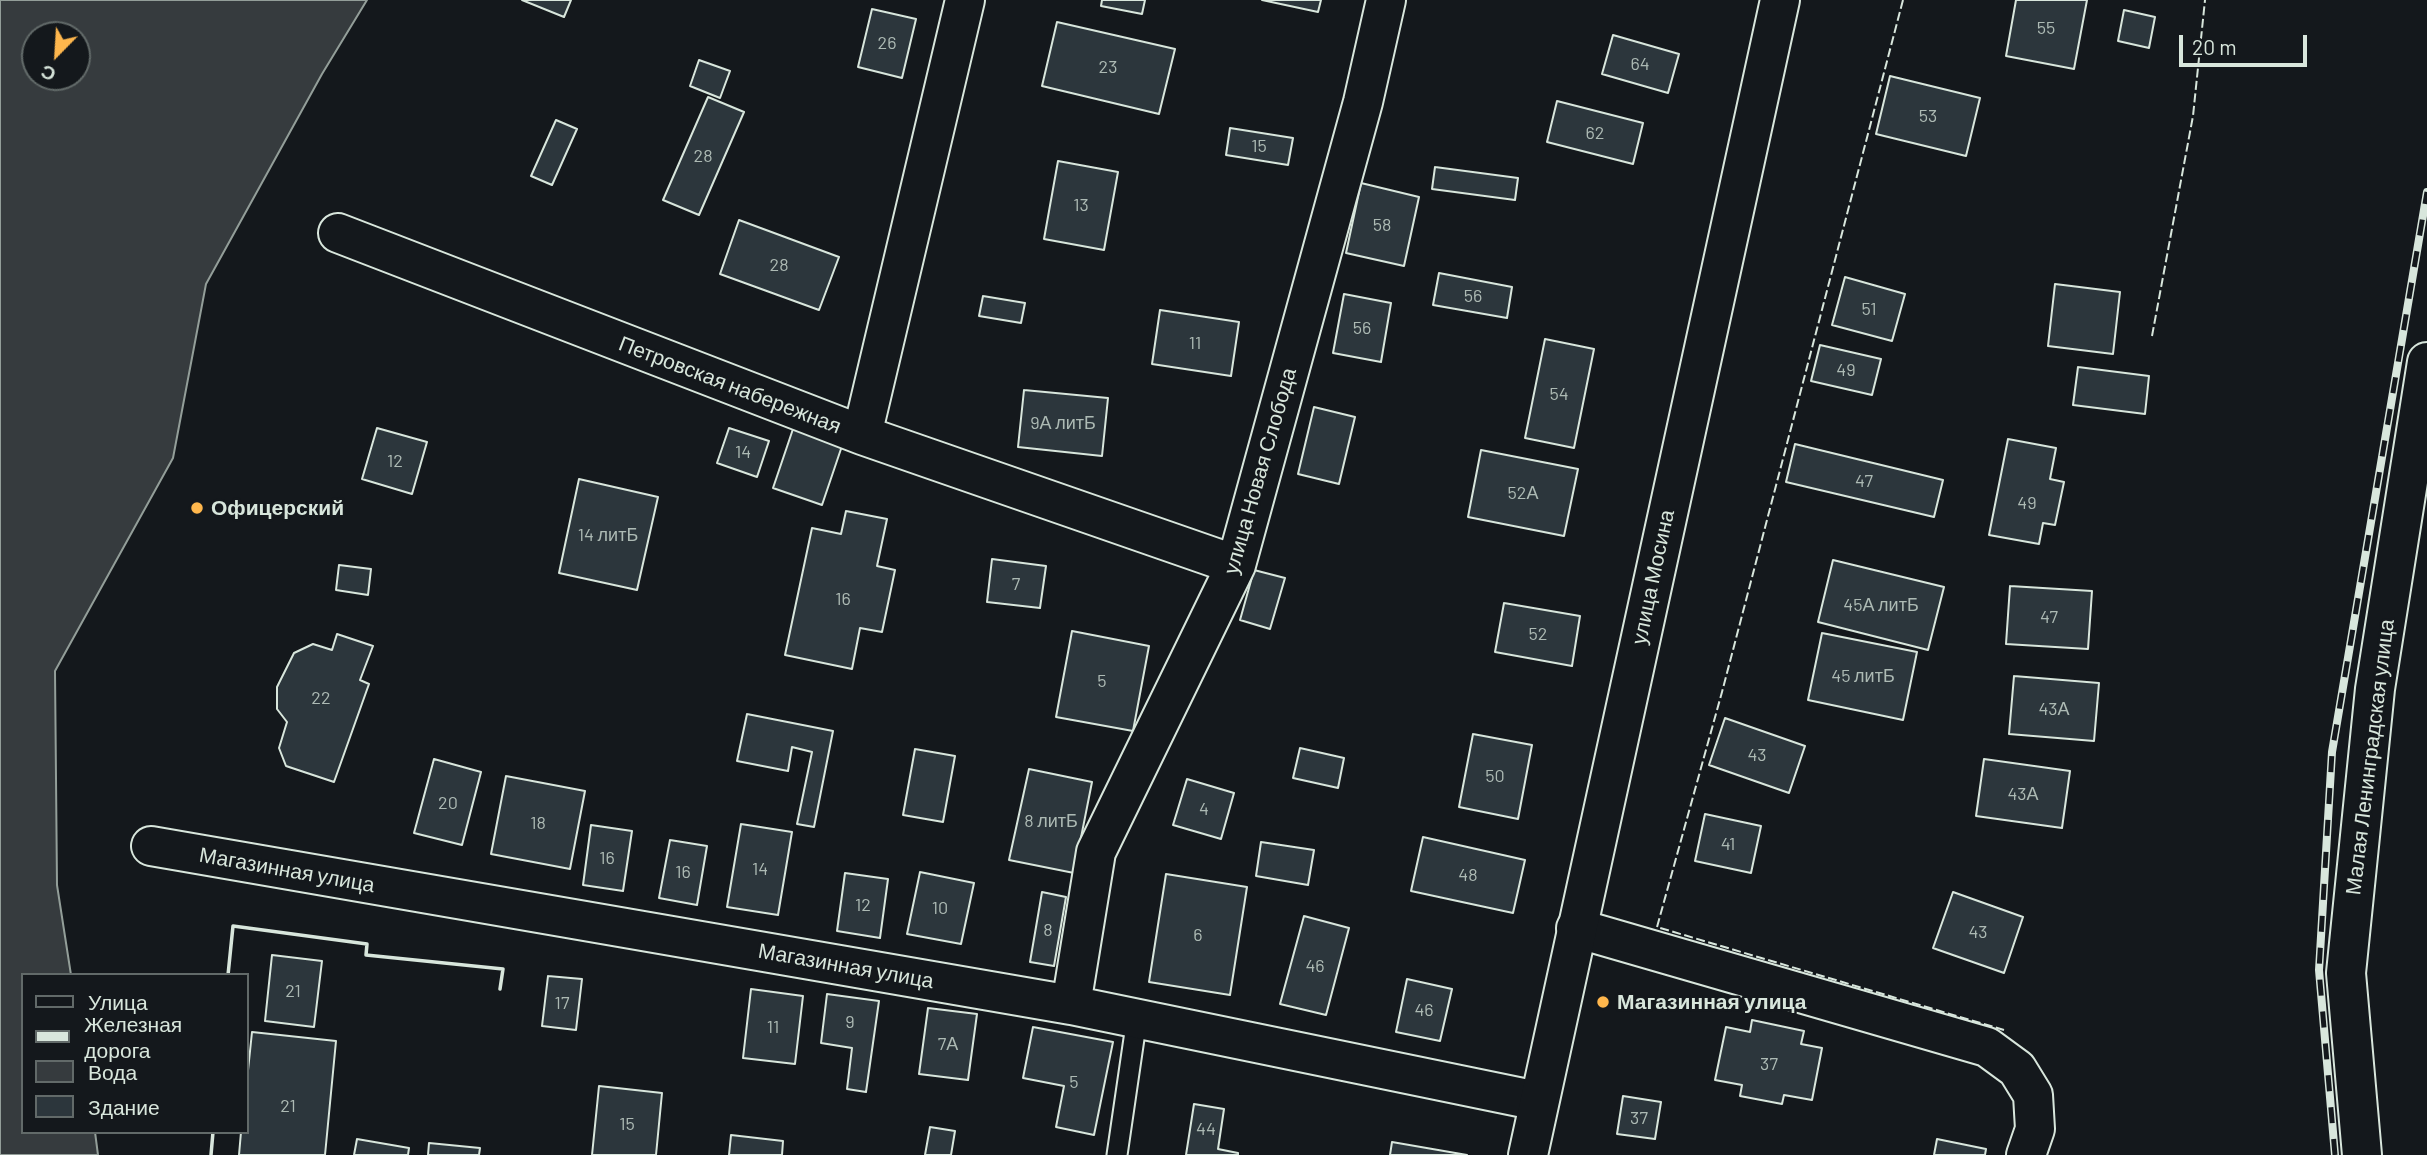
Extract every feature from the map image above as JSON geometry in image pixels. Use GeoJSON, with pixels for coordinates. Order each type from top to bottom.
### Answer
{"type":"FeatureCollection","features":[{"type":"Feature","properties":{"kind":"street","name":"Петровская набережная"},"geometry":{"type":"LineString","coordinates":[[338,233],[862,435],[965,0]]}},
{"type":"Feature","properties":{"kind":"street","name":"улица Новая Слобода"},"geometry":{"type":"LineString","coordinates":[[1071,1005],[1096,852],[1236,565],[1363,102],[1386,0]]}},
{"type":"Feature","properties":{"kind":"street","name":"улица Мосина"},"geometry":{"type":"LineString","coordinates":[[1528,1155],[1780,0]]}},
{"type":"Feature","properties":{"kind":"street","name":"Малая Ленинградская улица"},"geometry":{"type":"LineString","coordinates":[[2362,1155],[2346,973],[2375,689],[2418,475],[2427,362]]}},
{"type":"Feature","properties":{"kind":"street"},"geometry":{"type":"LineString","coordinates":[[862,435],[1236,565]]}},
{"type":"Feature","properties":{"kind":"street","name":"Магазинная улица"},"geometry":{"type":"LineString","coordinates":[[151,846],[1071,1005],[1538,1101]]}},
{"type":"Feature","properties":{"kind":"street"},"geometry":{"type":"LineString","coordinates":[[1576,928],[1987,1047],[2017,1069],[2033,1095],[2035,1129],[2026,1155]]}},
{"type":"Feature","properties":{"kind":"lane"},"geometry":{"type":"LineString","coordinates":[[1117,1155],[1137,1018]]}},
{"type":"Feature","properties":{"kind":"water"},"geometry":{"type":"Polygon","coordinates":[[[0,0],[367,0],[322,74],[206,284],[173,458],[55,671],[57,885],[71,973],[21,973],[21,1134],[95,1134],[98,1155],[0,1155],[0,0]]]}},
{"type":"Feature","properties":{"kind":"building"},"geometry":{"type":"Polygon","coordinates":[[[522,0],[571,0],[564,17],[522,0]]]}},
{"type":"Feature","properties":{"kind":"building"},"geometry":{"type":"Polygon","coordinates":[[[1102,0],[1145,0],[1142,14],[1101,6],[1102,0]]]}},
{"type":"Feature","properties":{"kind":"building"},"geometry":{"type":"Polygon","coordinates":[[[1262,0],[1321,0],[1318,12],[1262,0]]]}},
{"type":"Feature","properties":{"kind":"building"},"geometry":{"type":"Polygon","coordinates":[[[2016,0],[2087,0],[2074,69],[2006,56],[2016,0]]]}},
{"type":"Feature","properties":{"kind":"building"},"geometry":{"type":"Polygon","coordinates":[[[872,9],[916,19],[902,78],[858,67],[872,9]]]}},
{"type":"Feature","properties":{"kind":"building"},"geometry":{"type":"Polygon","coordinates":[[[2124,10],[2155,17],[2149,48],[2118,41],[2124,10]]]}},
{"type":"Feature","properties":{"kind":"building"},"geometry":{"type":"Polygon","coordinates":[[[1057,22],[1175,49],[1159,114],[1042,86],[1057,22]]]}},
{"type":"Feature","properties":{"kind":"building"},"geometry":{"type":"Polygon","coordinates":[[[1613,35],[1679,54],[1668,93],[1602,74],[1613,35]]]}},
{"type":"Feature","properties":{"kind":"building"},"geometry":{"type":"Polygon","coordinates":[[[699,60],[730,71],[720,98],[690,86],[699,60]]]}},
{"type":"Feature","properties":{"kind":"building"},"geometry":{"type":"Polygon","coordinates":[[[1890,76],[1980,98],[1966,156],[1876,134],[1890,76]]]}},
{"type":"Feature","properties":{"kind":"building"},"geometry":{"type":"Polygon","coordinates":[[[708,97],[744,112],[699,215],[663,200],[708,97]]]}},
{"type":"Feature","properties":{"kind":"building"},"geometry":{"type":"Polygon","coordinates":[[[1557,101],[1643,123],[1633,164],[1547,142],[1557,101]]]}},
{"type":"Feature","properties":{"kind":"building"},"geometry":{"type":"Polygon","coordinates":[[[556,120],[577,129],[552,185],[531,176],[556,120]]]}},
{"type":"Feature","properties":{"kind":"building"},"geometry":{"type":"Polygon","coordinates":[[[1230,128],[1293,138],[1288,165],[1226,155],[1230,128]]]}},
{"type":"Feature","properties":{"kind":"building"},"geometry":{"type":"Polygon","coordinates":[[[1058,161],[1118,172],[1104,250],[1044,239],[1058,161]]]}},
{"type":"Feature","properties":{"kind":"building"},"geometry":{"type":"Polygon","coordinates":[[[1435,167],[1518,178],[1515,200],[1432,189],[1435,167]]]}},
{"type":"Feature","properties":{"kind":"building"},"geometry":{"type":"Polygon","coordinates":[[[1361,183],[1419,197],[1404,266],[1346,253],[1361,183]]]}},
{"type":"Feature","properties":{"kind":"building"},"geometry":{"type":"Polygon","coordinates":[[[739,220],[839,257],[819,310],[720,274],[739,220]]]}},
{"type":"Feature","properties":{"kind":"building"},"geometry":{"type":"Polygon","coordinates":[[[1439,273],[1512,287],[1507,318],[1433,305],[1439,273]]]}},
{"type":"Feature","properties":{"kind":"building"},"geometry":{"type":"Polygon","coordinates":[[[1845,277],[1905,294],[1892,341],[1832,325],[1845,277]]]}},
{"type":"Feature","properties":{"kind":"building"},"geometry":{"type":"Polygon","coordinates":[[[2055,284],[2120,292],[2113,354],[2048,346],[2055,284]]]}},
{"type":"Feature","properties":{"kind":"building"},"geometry":{"type":"Polygon","coordinates":[[[1344,294],[1391,303],[1381,362],[1333,353],[1344,294]]]}},
{"type":"Feature","properties":{"kind":"building"},"geometry":{"type":"Polygon","coordinates":[[[983,296],[1025,303],[1021,323],[979,316],[983,296]]]}},
{"type":"Feature","properties":{"kind":"building"},"geometry":{"type":"Polygon","coordinates":[[[1160,310],[1239,322],[1231,376],[1152,364],[1160,310]]]}},
{"type":"Feature","properties":{"kind":"building"},"geometry":{"type":"Polygon","coordinates":[[[1545,339],[1594,349],[1574,448],[1525,438],[1545,339]]]}},
{"type":"Feature","properties":{"kind":"building"},"geometry":{"type":"Polygon","coordinates":[[[1820,345],[1881,359],[1872,395],[1811,381],[1820,345]]]}},
{"type":"Feature","properties":{"kind":"building"},"geometry":{"type":"Polygon","coordinates":[[[2078,367],[2149,376],[2145,414],[2073,405],[2078,367]]]}},
{"type":"Feature","properties":{"kind":"building"},"geometry":{"type":"Polygon","coordinates":[[[1024,390],[1108,398],[1102,456],[1018,447],[1024,390]]]}},
{"type":"Feature","properties":{"kind":"building"},"geometry":{"type":"Polygon","coordinates":[[[1314,407],[1355,417],[1339,484],[1298,474],[1314,407]]]}},
{"type":"Feature","properties":{"kind":"building"},"geometry":{"type":"Polygon","coordinates":[[[794,426],[843,443],[822,505],[773,488],[794,426]]]}},
{"type":"Feature","properties":{"kind":"building"},"geometry":{"type":"Polygon","coordinates":[[[377,428],[427,442],[412,494],[362,479],[377,428]]]}},
{"type":"Feature","properties":{"kind":"building"},"geometry":{"type":"Polygon","coordinates":[[[729,428],[769,441],[757,477],[717,463],[729,428]]]}},
{"type":"Feature","properties":{"kind":"building"},"geometry":{"type":"Polygon","coordinates":[[[2008,439],[2056,448],[2050,479],[2064,482],[2055,525],[2043,523],[2039,544],[1989,535],[2008,439]]]}},
{"type":"Feature","properties":{"kind":"building"},"geometry":{"type":"Polygon","coordinates":[[[1795,444],[1943,480],[1934,517],[1786,482],[1795,444]]]}},
{"type":"Feature","properties":{"kind":"building"},"geometry":{"type":"Polygon","coordinates":[[[1481,450],[1578,469],[1564,536],[1468,517],[1481,450]]]}},
{"type":"Feature","properties":{"kind":"building"},"geometry":{"type":"Polygon","coordinates":[[[579,479],[658,497],[637,590],[559,573],[579,479]]]}},
{"type":"Feature","properties":{"kind":"building"},"geometry":{"type":"Polygon","coordinates":[[[846,511],[887,519],[877,566],[895,570],[882,632],[860,628],[852,669],[785,655],[812,528],[841,534],[846,511]]]}},
{"type":"Feature","properties":{"kind":"building"},"geometry":{"type":"Polygon","coordinates":[[[992,559],[1046,566],[1040,608],[987,602],[992,559]]]}},
{"type":"Feature","properties":{"kind":"building"},"geometry":{"type":"Polygon","coordinates":[[[1833,560],[1944,587],[1928,650],[1818,622],[1833,560]]]}},
{"type":"Feature","properties":{"kind":"building"},"geometry":{"type":"Polygon","coordinates":[[[339,565],[371,569],[368,595],[336,590],[339,565]]]}},
{"type":"Feature","properties":{"kind":"building"},"geometry":{"type":"Polygon","coordinates":[[[1254,570],[1285,578],[1270,629],[1240,620],[1254,570]]]}},
{"type":"Feature","properties":{"kind":"building"},"geometry":{"type":"Polygon","coordinates":[[[2010,586],[2092,591],[2088,649],[2006,644],[2010,586]]]}},
{"type":"Feature","properties":{"kind":"building"},"geometry":{"type":"Polygon","coordinates":[[[1504,603],[1580,616],[1572,666],[1495,652],[1504,603]]]}},
{"type":"Feature","properties":{"kind":"building"},"geometry":{"type":"Polygon","coordinates":[[[1072,631],[1149,646],[1133,731],[1056,717],[1072,631]]]}},
{"type":"Feature","properties":{"kind":"building"},"geometry":{"type":"Polygon","coordinates":[[[1822,633],[1917,652],[1903,720],[1808,700],[1822,633]]]}},
{"type":"Feature","properties":{"kind":"building"},"geometry":{"type":"Polygon","coordinates":[[[337,634],[373,646],[360,680],[369,684],[334,782],[286,766],[279,748],[287,722],[277,709],[277,687],[294,653],[313,644],[332,650],[337,634]]]}},
{"type":"Feature","properties":{"kind":"building"},"geometry":{"type":"Polygon","coordinates":[[[2014,676],[2099,683],[2094,741],[2009,734],[2014,676]]]}},
{"type":"Feature","properties":{"kind":"building"},"geometry":{"type":"Polygon","coordinates":[[[747,714],[833,731],[814,827],[797,824],[812,752],[792,747],[788,771],[737,761],[747,714]]]}},
{"type":"Feature","properties":{"kind":"building"},"geometry":{"type":"Polygon","coordinates":[[[1725,718],[1805,746],[1789,793],[1709,765],[1725,718]]]}},
{"type":"Feature","properties":{"kind":"building"},"geometry":{"type":"Polygon","coordinates":[[[1473,734],[1532,745],[1518,819],[1459,807],[1473,734]]]}},
{"type":"Feature","properties":{"kind":"building"},"geometry":{"type":"Polygon","coordinates":[[[1300,748],[1344,758],[1338,788],[1293,778],[1300,748]]]}},
{"type":"Feature","properties":{"kind":"building"},"geometry":{"type":"Polygon","coordinates":[[[915,749],[955,756],[943,822],[903,815],[915,749]]]}},
{"type":"Feature","properties":{"kind":"building"},"geometry":{"type":"Polygon","coordinates":[[[434,759],[481,772],[462,845],[414,833],[434,759]]]}},
{"type":"Feature","properties":{"kind":"building"},"geometry":{"type":"Polygon","coordinates":[[[1984,759],[2070,771],[2062,828],[1976,816],[1984,759]]]}},
{"type":"Feature","properties":{"kind":"building"},"geometry":{"type":"Polygon","coordinates":[[[1029,769],[1092,782],[1074,873],[1009,860],[1029,769]]]}},
{"type":"Feature","properties":{"kind":"building"},"geometry":{"type":"Polygon","coordinates":[[[506,776],[585,791],[570,869],[491,854],[506,776]]]}},
{"type":"Feature","properties":{"kind":"building"},"geometry":{"type":"Polygon","coordinates":[[[1187,779],[1234,793],[1221,839],[1173,825],[1187,779]]]}},
{"type":"Feature","properties":{"kind":"building"},"geometry":{"type":"Polygon","coordinates":[[[1705,814],[1761,826],[1751,873],[1695,861],[1705,814]]]}},
{"type":"Feature","properties":{"kind":"building"},"geometry":{"type":"Polygon","coordinates":[[[741,824],[792,832],[778,915],[727,907],[741,824]]]}},
{"type":"Feature","properties":{"kind":"building"},"geometry":{"type":"Polygon","coordinates":[[[591,825],[632,831],[623,891],[583,885],[591,825]]]}},
{"type":"Feature","properties":{"kind":"building"},"geometry":{"type":"Polygon","coordinates":[[[1423,837],[1525,860],[1513,913],[1411,891],[1423,837]]]}},
{"type":"Feature","properties":{"kind":"building"},"geometry":{"type":"Polygon","coordinates":[[[670,840],[707,846],[697,905],[659,898],[670,840]]]}},
{"type":"Feature","properties":{"kind":"building"},"geometry":{"type":"Polygon","coordinates":[[[1261,842],[1314,850],[1308,885],[1256,876],[1261,842]]]}},
{"type":"Feature","properties":{"kind":"building"},"geometry":{"type":"Polygon","coordinates":[[[920,872],[974,883],[961,944],[907,934],[920,872]]]}},
{"type":"Feature","properties":{"kind":"building"},"geometry":{"type":"Polygon","coordinates":[[[845,873],[888,879],[880,938],[837,931],[845,873]]]}},
{"type":"Feature","properties":{"kind":"building"},"geometry":{"type":"Polygon","coordinates":[[[1166,874],[1247,887],[1230,995],[1149,982],[1166,874]]]}},
{"type":"Feature","properties":{"kind":"building"},"geometry":{"type":"Polygon","coordinates":[[[1042,892],[1066,897],[1054,966],[1030,962],[1042,892]]]}},
{"type":"Feature","properties":{"kind":"building"},"geometry":{"type":"Polygon","coordinates":[[[1953,892],[2023,917],[2004,973],[1933,948],[1953,892]]]}},
{"type":"Feature","properties":{"kind":"building"},"geometry":{"type":"Polygon","coordinates":[[[1304,916],[1349,928],[1326,1015],[1280,1004],[1304,916]]]}},
{"type":"Feature","properties":{"kind":"building"},"geometry":{"type":"Polygon","coordinates":[[[272,955],[322,961],[314,1027],[265,1021],[272,955]]]}},
{"type":"Feature","properties":{"kind":"building"},"geometry":{"type":"Polygon","coordinates":[[[548,976],[582,979],[576,1030],[542,1026],[548,976]]]}},
{"type":"Feature","properties":{"kind":"building"},"geometry":{"type":"Polygon","coordinates":[[[1407,979],[1452,989],[1440,1041],[1396,1032],[1407,979]]]}},
{"type":"Feature","properties":{"kind":"building"},"geometry":{"type":"Polygon","coordinates":[[[751,989],[803,996],[795,1064],[743,1058],[751,989]]]}},
{"type":"Feature","properties":{"kind":"building"},"geometry":{"type":"Polygon","coordinates":[[[827,994],[879,1001],[866,1092],[847,1089],[852,1048],[821,1043],[827,994]]]}},
{"type":"Feature","properties":{"kind":"building"},"geometry":{"type":"Polygon","coordinates":[[[928,1008],[977,1014],[968,1080],[919,1074],[928,1008]]]}},
{"type":"Feature","properties":{"kind":"building"},"geometry":{"type":"Polygon","coordinates":[[[1752,1020],[1804,1031],[1801,1044],[1822,1048],[1812,1100],[1784,1095],[1782,1104],[1740,1096],[1742,1085],[1715,1080],[1726,1027],[1750,1032],[1752,1020]]]}},
{"type":"Feature","properties":{"kind":"building"},"geometry":{"type":"Polygon","coordinates":[[[1033,1027],[1113,1042],[1094,1135],[1056,1127],[1064,1086],[1023,1078],[1033,1027]]]}},
{"type":"Feature","properties":{"kind":"building"},"geometry":{"type":"Polygon","coordinates":[[[252,1032],[336,1041],[325,1155],[239,1155],[241,1134],[248,1134],[248,1070],[252,1032]]]}},
{"type":"Feature","properties":{"kind":"building"},"geometry":{"type":"Polygon","coordinates":[[[599,1086],[662,1093],[656,1155],[592,1155],[599,1086]]]}},
{"type":"Feature","properties":{"kind":"building"},"geometry":{"type":"Polygon","coordinates":[[[1623,1096],[1661,1102],[1655,1139],[1617,1134],[1623,1096]]]}},
{"type":"Feature","properties":{"kind":"building"},"geometry":{"type":"Polygon","coordinates":[[[1194,1104],[1224,1109],[1218,1149],[1238,1155],[1186,1155],[1194,1104]]]}},
{"type":"Feature","properties":{"kind":"building"},"geometry":{"type":"Polygon","coordinates":[[[930,1127],[955,1131],[951,1155],[925,1155],[930,1127]]]}},
{"type":"Feature","properties":{"kind":"building"},"geometry":{"type":"Polygon","coordinates":[[[731,1135],[783,1141],[782,1155],[729,1155],[731,1135]]]}},
{"type":"Feature","properties":{"kind":"building"},"geometry":{"type":"Polygon","coordinates":[[[357,1139],[409,1148],[408,1155],[354,1155],[357,1139]]]}},
{"type":"Feature","properties":{"kind":"building"},"geometry":{"type":"Polygon","coordinates":[[[1937,1139],[1986,1149],[1985,1155],[1934,1155],[1937,1139]]]}},
{"type":"Feature","properties":{"kind":"building"},"geometry":{"type":"Polygon","coordinates":[[[1392,1142],[1467,1155],[1390,1155],[1392,1142]]]}},
{"type":"Feature","properties":{"kind":"building"},"geometry":{"type":"Polygon","coordinates":[[[429,1143],[480,1148],[479,1155],[428,1155],[429,1143]]]}},
{"type":"Feature","properties":{"kind":"railway"},"geometry":{"type":"LineString","coordinates":[[2335,1155],[2319,970],[2332,752],[2427,192]]}},
{"type":"Feature","properties":{"kind":"fence"},"geometry":{"type":"LineString","coordinates":[[1903,0],[1722,692],[1657,927],[2004,1030]]}},
{"type":"Feature","properties":{"kind":"fence"},"geometry":{"type":"LineString","coordinates":[[2152,336],[2193,116],[2205,0]]}},
{"type":"Feature","properties":{"kind":"wall"},"geometry":{"type":"LineString","coordinates":[[228,973],[233,926],[367,944],[366,955],[503,969],[500,989]]}},
{"type":"Feature","properties":{"kind":"wall"},"geometry":{"type":"LineString","coordinates":[[211,1155],[213,1134]]}},
{"type":"Feature","properties":{"kind":"place","name":"Офицерский"},"geometry":{"type":"Point","coordinates":[197,508]}},
{"type":"Feature","properties":{"kind":"place","name":"Магазинная улица"},"geometry":{"type":"Point","coordinates":[1603,1002]}}]}
